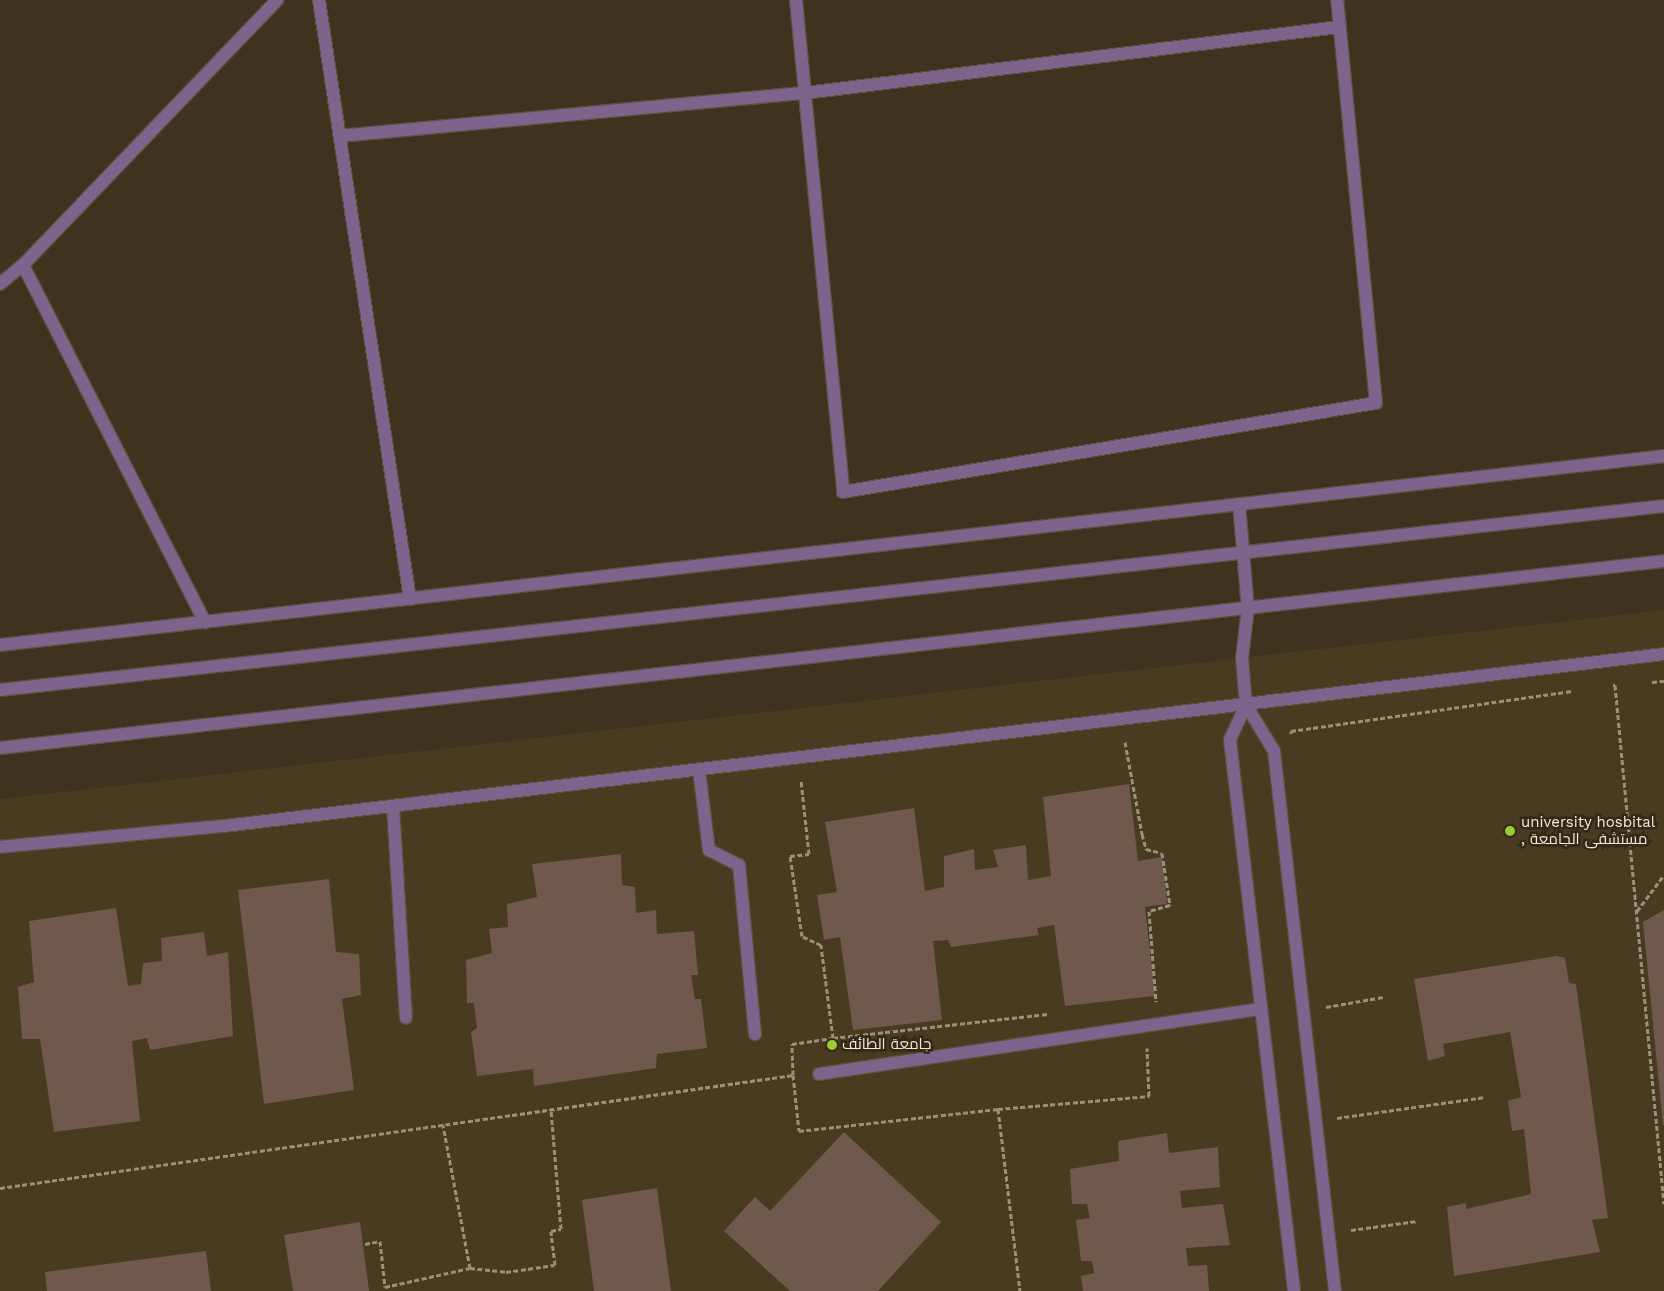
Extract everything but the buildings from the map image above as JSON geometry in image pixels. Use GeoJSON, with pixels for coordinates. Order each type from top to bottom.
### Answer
{"type":"FeatureCollection","features":[{"type":"Feature","properties":{"kind":"street"},"geometry":{"type":"LineString","coordinates":[[0,284],[23,265],[277,0]]}},
{"type":"Feature","properties":{"kind":"street"},"geometry":{"type":"LineString","coordinates":[[319,0],[410,599]]}},
{"type":"Feature","properties":{"kind":"street"},"geometry":{"type":"LineString","coordinates":[[796,0],[843,492],[1376,403],[1339,27],[1338,0]]}},
{"type":"Feature","properties":{"kind":"street"},"geometry":{"type":"LineString","coordinates":[[340,136],[805,92],[1339,27]]}},
{"type":"Feature","properties":{"kind":"street"},"geometry":{"type":"LineString","coordinates":[[23,265],[206,622]]}},
{"type":"Feature","properties":{"kind":"street"},"geometry":{"type":"LineString","coordinates":[[0,645],[1664,456]]}},
{"type":"Feature","properties":{"kind":"street"},"geometry":{"type":"LineString","coordinates":[[1239,504],[1248,608],[1242,658],[1246,705],[1274,751],[1335,1291]]}},
{"type":"Feature","properties":{"kind":"street"},"geometry":{"type":"LineString","coordinates":[[0,690],[1664,506]]}},
{"type":"Feature","properties":{"kind":"street"},"geometry":{"type":"LineString","coordinates":[[0,748],[1664,562]]}},
{"type":"Feature","properties":{"kind":"street"},"geometry":{"type":"LineString","coordinates":[[0,847],[393,806],[1664,654]]}},
{"type":"Feature","properties":{"kind":"street"},"geometry":{"type":"LineString","coordinates":[[1246,705],[1230,740],[1294,1291]]}},
{"type":"Feature","properties":{"kind":"street"},"geometry":{"type":"LineString","coordinates":[[699,770],[709,850],[739,865],[755,1034]]}},
{"type":"Feature","properties":{"kind":"street"},"geometry":{"type":"LineString","coordinates":[[393,806],[406,1018]]}},
{"type":"Feature","properties":{"kind":"street"},"geometry":{"type":"LineString","coordinates":[[819,1074],[1261,1009]]}},
{"type":"Feature","properties":{"kind":"path"},"geometry":{"type":"LineString","coordinates":[[1605,686],[1615,685],[1664,1204]]}},
{"type":"Feature","properties":{"kind":"path"},"geometry":{"type":"LineString","coordinates":[[1291,731],[1576,690]]}},
{"type":"Feature","properties":{"kind":"path"},"geometry":{"type":"LineString","coordinates":[[1116,743],[1135,741]]}},
{"type":"Feature","properties":{"kind":"path"},"geometry":{"type":"LineString","coordinates":[[1125,742],[1146,849],[1162,853],[1170,905],[1149,911],[1156,1002],[1146,1003]]}},
{"type":"Feature","properties":{"kind":"path"},"geometry":{"type":"LineString","coordinates":[[810,775],[800,776],[809,854],[790,856],[802,936],[821,945],[832,1038]]}},
{"type":"Feature","properties":{"kind":"path"},"geometry":{"type":"LineString","coordinates":[[1636,912],[1664,875]]}},
{"type":"Feature","properties":{"kind":"path"},"geometry":{"type":"LineString","coordinates":[[1322,1008],[1383,997]]}},
{"type":"Feature","properties":{"kind":"path"},"geometry":{"type":"LineString","coordinates":[[1058,1013],[792,1044],[799,1131],[998,1109],[1149,1096],[1147,1046],[1156,1045]]}},
{"type":"Feature","properties":{"kind":"path"},"geometry":{"type":"LineString","coordinates":[[0,1188],[793,1075]]}},
{"type":"Feature","properties":{"kind":"path"},"geometry":{"type":"LineString","coordinates":[[1334,1118],[1484,1097]]}},
{"type":"Feature","properties":{"kind":"path"},"geometry":{"type":"LineString","coordinates":[[364,1244],[380,1241],[385,1288],[470,1268],[506,1272],[555,1265],[550,1231],[561,1229],[551,1109]]}},
{"type":"Feature","properties":{"kind":"path"},"geometry":{"type":"LineString","coordinates":[[998,1109],[1020,1291]]}},
{"type":"Feature","properties":{"kind":"path"},"geometry":{"type":"LineString","coordinates":[[443,1125],[470,1268]]}},
{"type":"Feature","properties":{"kind":"path"},"geometry":{"type":"LineString","coordinates":[[1348,1231],[1417,1221]]}},
{"type":"Feature","properties":{"kind":"shaded area","name":"جامعة الطائف"},"geometry":{"type":"Polygon","coordinates":[[[1664,610],[1664,1291],[0,1291],[0,799],[1664,610]]]}},
{"type":"Feature","properties":{"kind":"place","name":"university hosbital , مستشفى الجامعة"},"geometry":{"type":"Point","coordinates":[1510,831]}},
{"type":"Feature","properties":{"kind":"place","name":"جامعة الطائف"},"geometry":{"type":"Point","coordinates":[832,1045]}}]}
